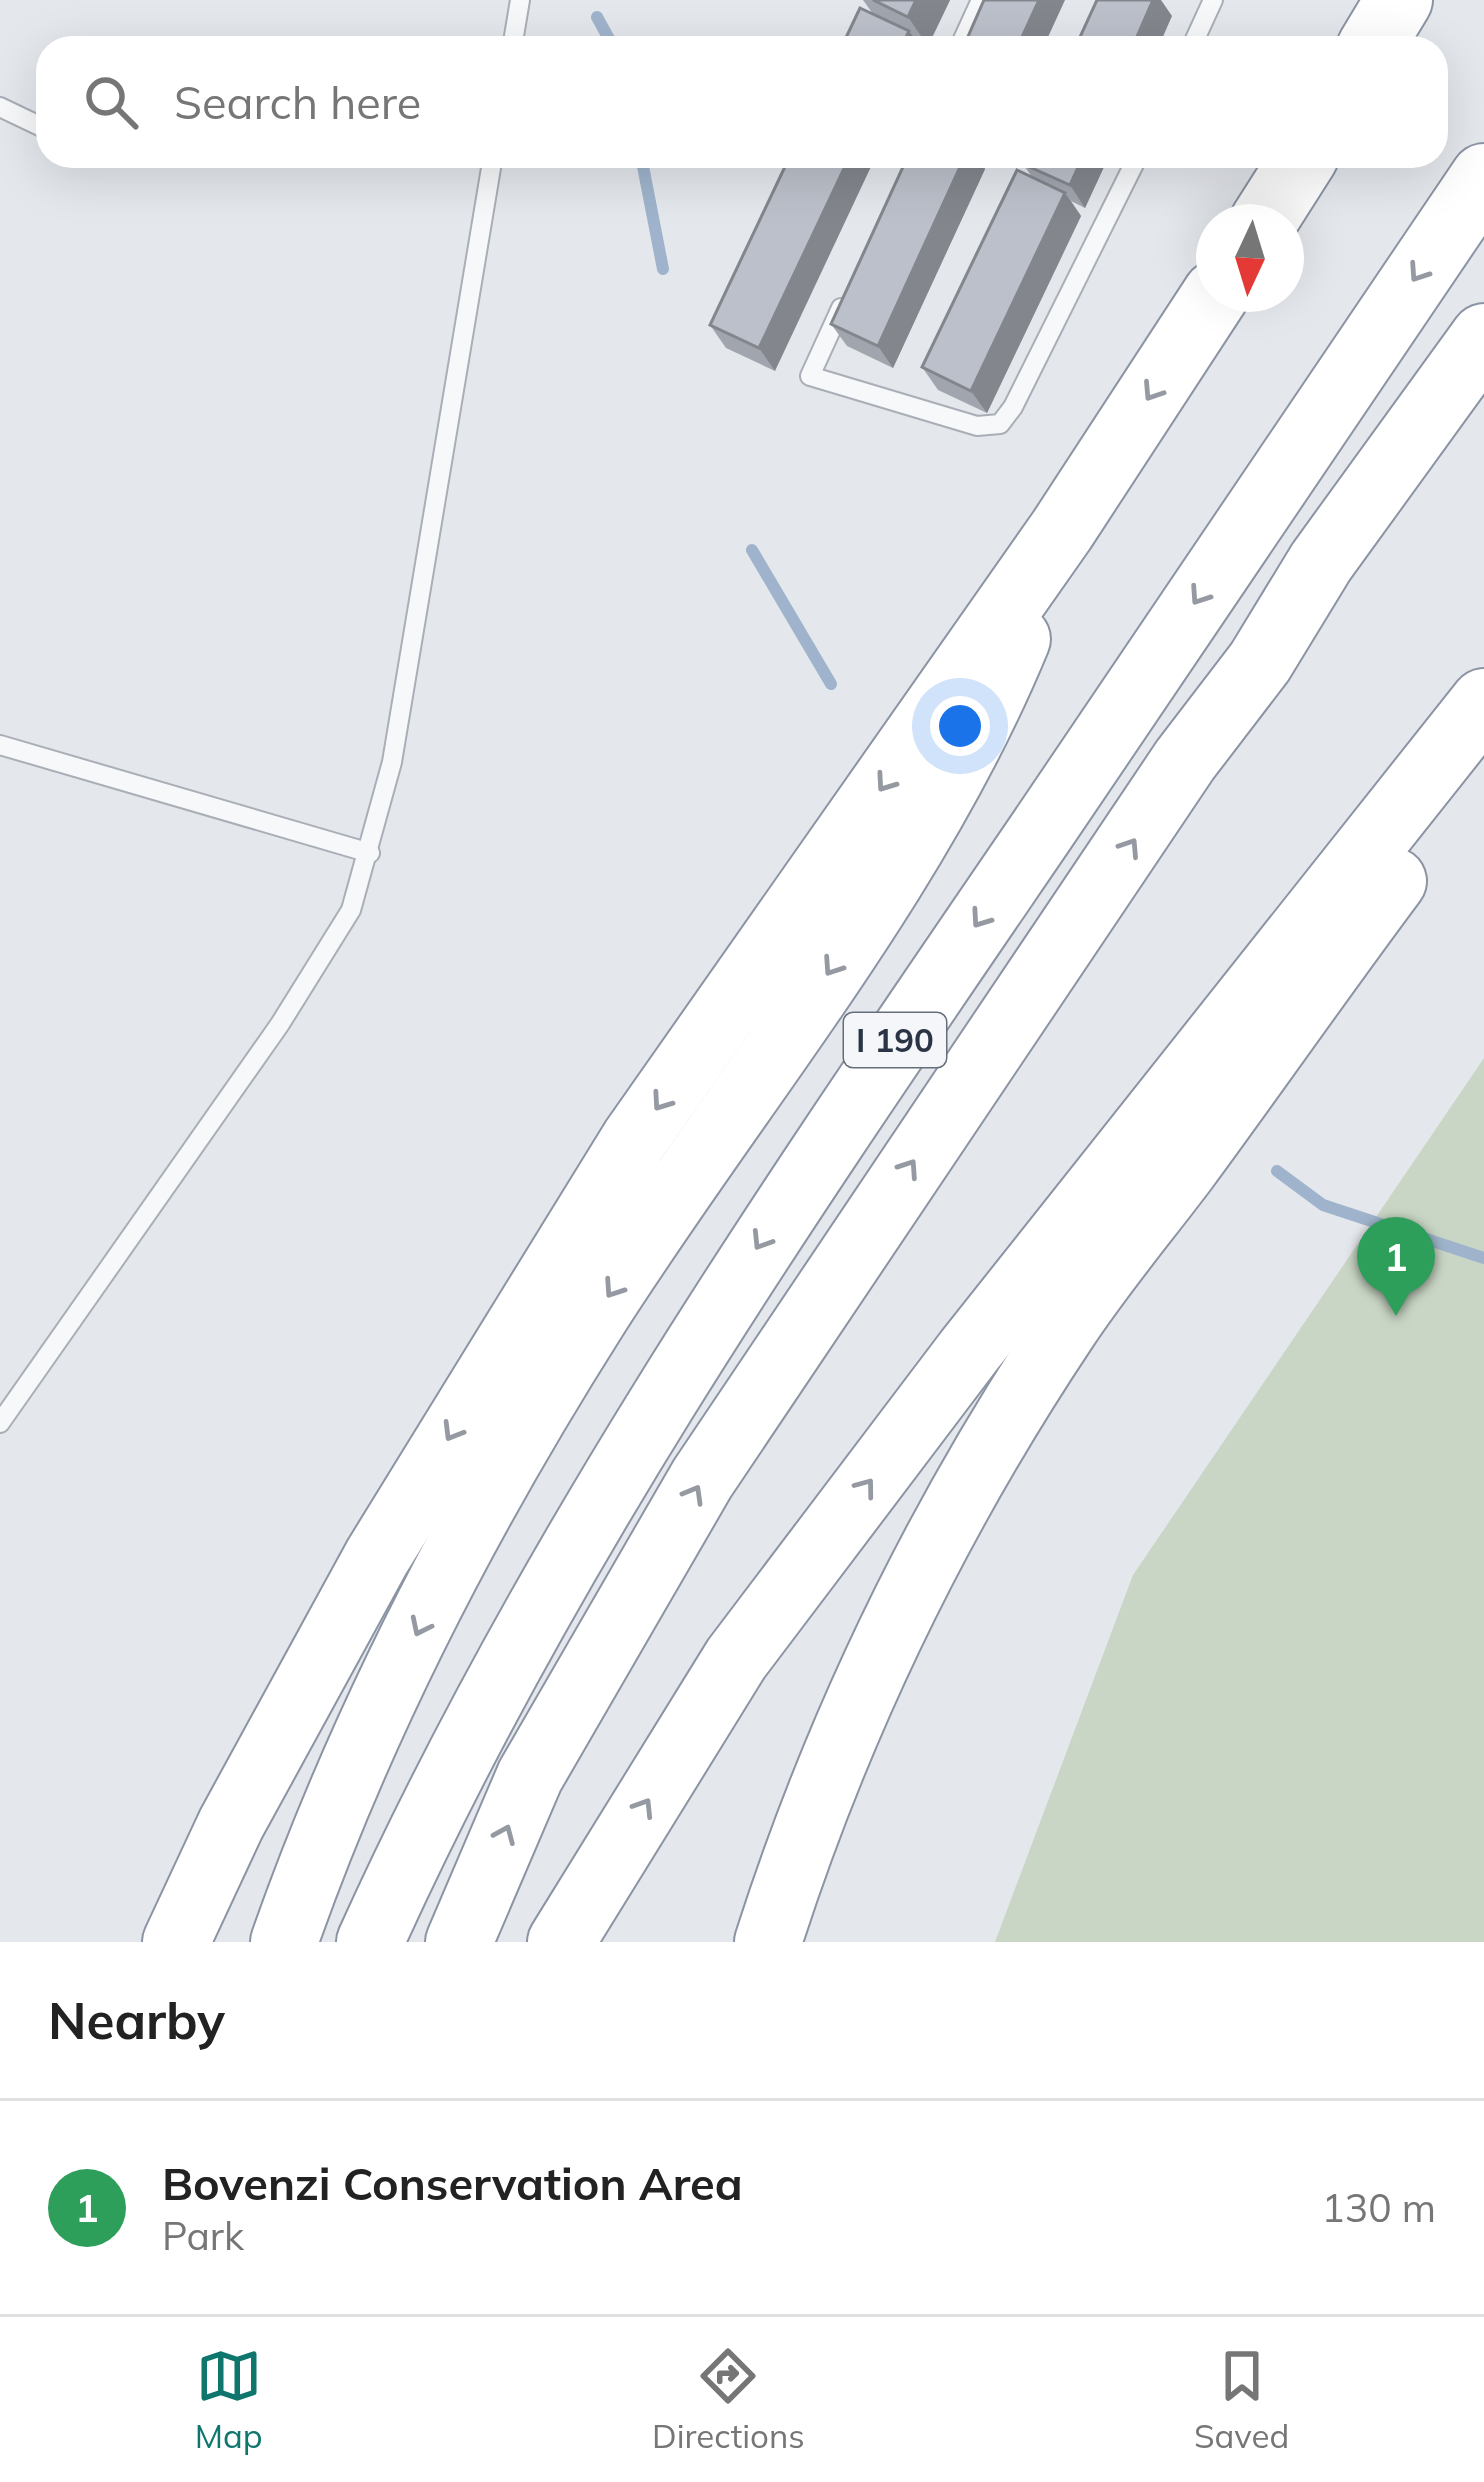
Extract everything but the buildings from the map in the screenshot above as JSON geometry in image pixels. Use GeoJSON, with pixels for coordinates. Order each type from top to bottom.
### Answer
{"type":"FeatureCollection","features":[{"type":"Feature","properties":{"kind":"highway"},"geometry":{"type":"LineString","coordinates":[[1377,36],[1399,0]]}},
{"type":"Feature","properties":{"kind":"highway"},"geometry":{"type":"LineString","coordinates":[[1274,204],[1297,168]]}},
{"type":"Feature","properties":{"kind":"highway","name":"I 190"},"geometry":{"type":"LineString","coordinates":[[370,1942],[467,1744],[600,1506],[788,1199],[1484,177]]}},
{"type":"Feature","properties":{"kind":"highway"},"geometry":{"type":"LineString","coordinates":[[176,1942],[231,1824],[376,1556],[634,1140],[1062,530],[1204,312]]}},
{"type":"Feature","properties":{"kind":"highway","name":"I 190"},"geometry":{"type":"LineString","coordinates":[[459,1942],[530,1776],[702,1479],[1185,760],[1260,662],[1321,562],[1484,337]]}},
{"type":"Feature","properties":{"kind":"highway"},"geometry":{"type":"LineString","coordinates":[[284,1942],[368,1732],[470,1525],[595,1317],[853,936],[977,737],[1062,530]]}},
{"type":"Feature","properties":{"kind":"highway"},"geometry":{"type":"LineString","coordinates":[[561,1942],[736,1659],[969,1351],[1484,702]]}},
{"type":"Feature","properties":{"kind":"highway"},"geometry":{"type":"LineString","coordinates":[[768,1942],[795,1857],[856,1708],[929,1556],[994,1441],[1065,1327],[1484,760]]}},
{"type":"Feature","properties":{"kind":"lane"},"geometry":{"type":"LineString","coordinates":[[514,36],[520,0]]}},
{"type":"Feature","properties":{"kind":"lane"},"geometry":{"type":"LineString","coordinates":[[964,36],[981,0]]}},
{"type":"Feature","properties":{"kind":"lane"},"geometry":{"type":"LineString","coordinates":[[1196,36],[1213,0]]}},
{"type":"Feature","properties":{"kind":"lane"},"geometry":{"type":"LineString","coordinates":[[0,106],[36,124]]}},
{"type":"Feature","properties":{"kind":"lane"},"geometry":{"type":"LineString","coordinates":[[0,1424],[330,951],[370,854],[392,762],[491,168]]}},
{"type":"Feature","properties":{"kind":"lane"},"geometry":{"type":"LineString","coordinates":[[846,296],[810,376],[977,427],[1000,424],[1132,168]]}},
{"type":"Feature","properties":{"kind":"lane"},"geometry":{"type":"LineString","coordinates":[[0,745],[370,854]]}},
{"type":"Feature","properties":{"kind":"green space"},"geometry":{"type":"Polygon","coordinates":[[[1484,1058],[1484,1942],[995,1942],[1133,1575],[1484,1058]]]}},
{"type":"Feature","properties":{"kind":"waterway"},"geometry":{"type":"LineString","coordinates":[[597,17],[607,36]]}},
{"type":"Feature","properties":{"kind":"waterway"},"geometry":{"type":"LineString","coordinates":[[643,168],[663,269]]}},
{"type":"Feature","properties":{"kind":"waterway"},"geometry":{"type":"LineString","coordinates":[[752,550],[831,684]]}},
{"type":"Feature","properties":{"kind":"waterway"},"geometry":{"type":"LineString","coordinates":[[1277,1171],[1323,1205],[1484,1258]]}},
{"type":"Feature","properties":{"kind":"place","name":"Bovenzi Conservation Area"},"geometry":{"type":"Point","coordinates":[1396,1316]}}]}
